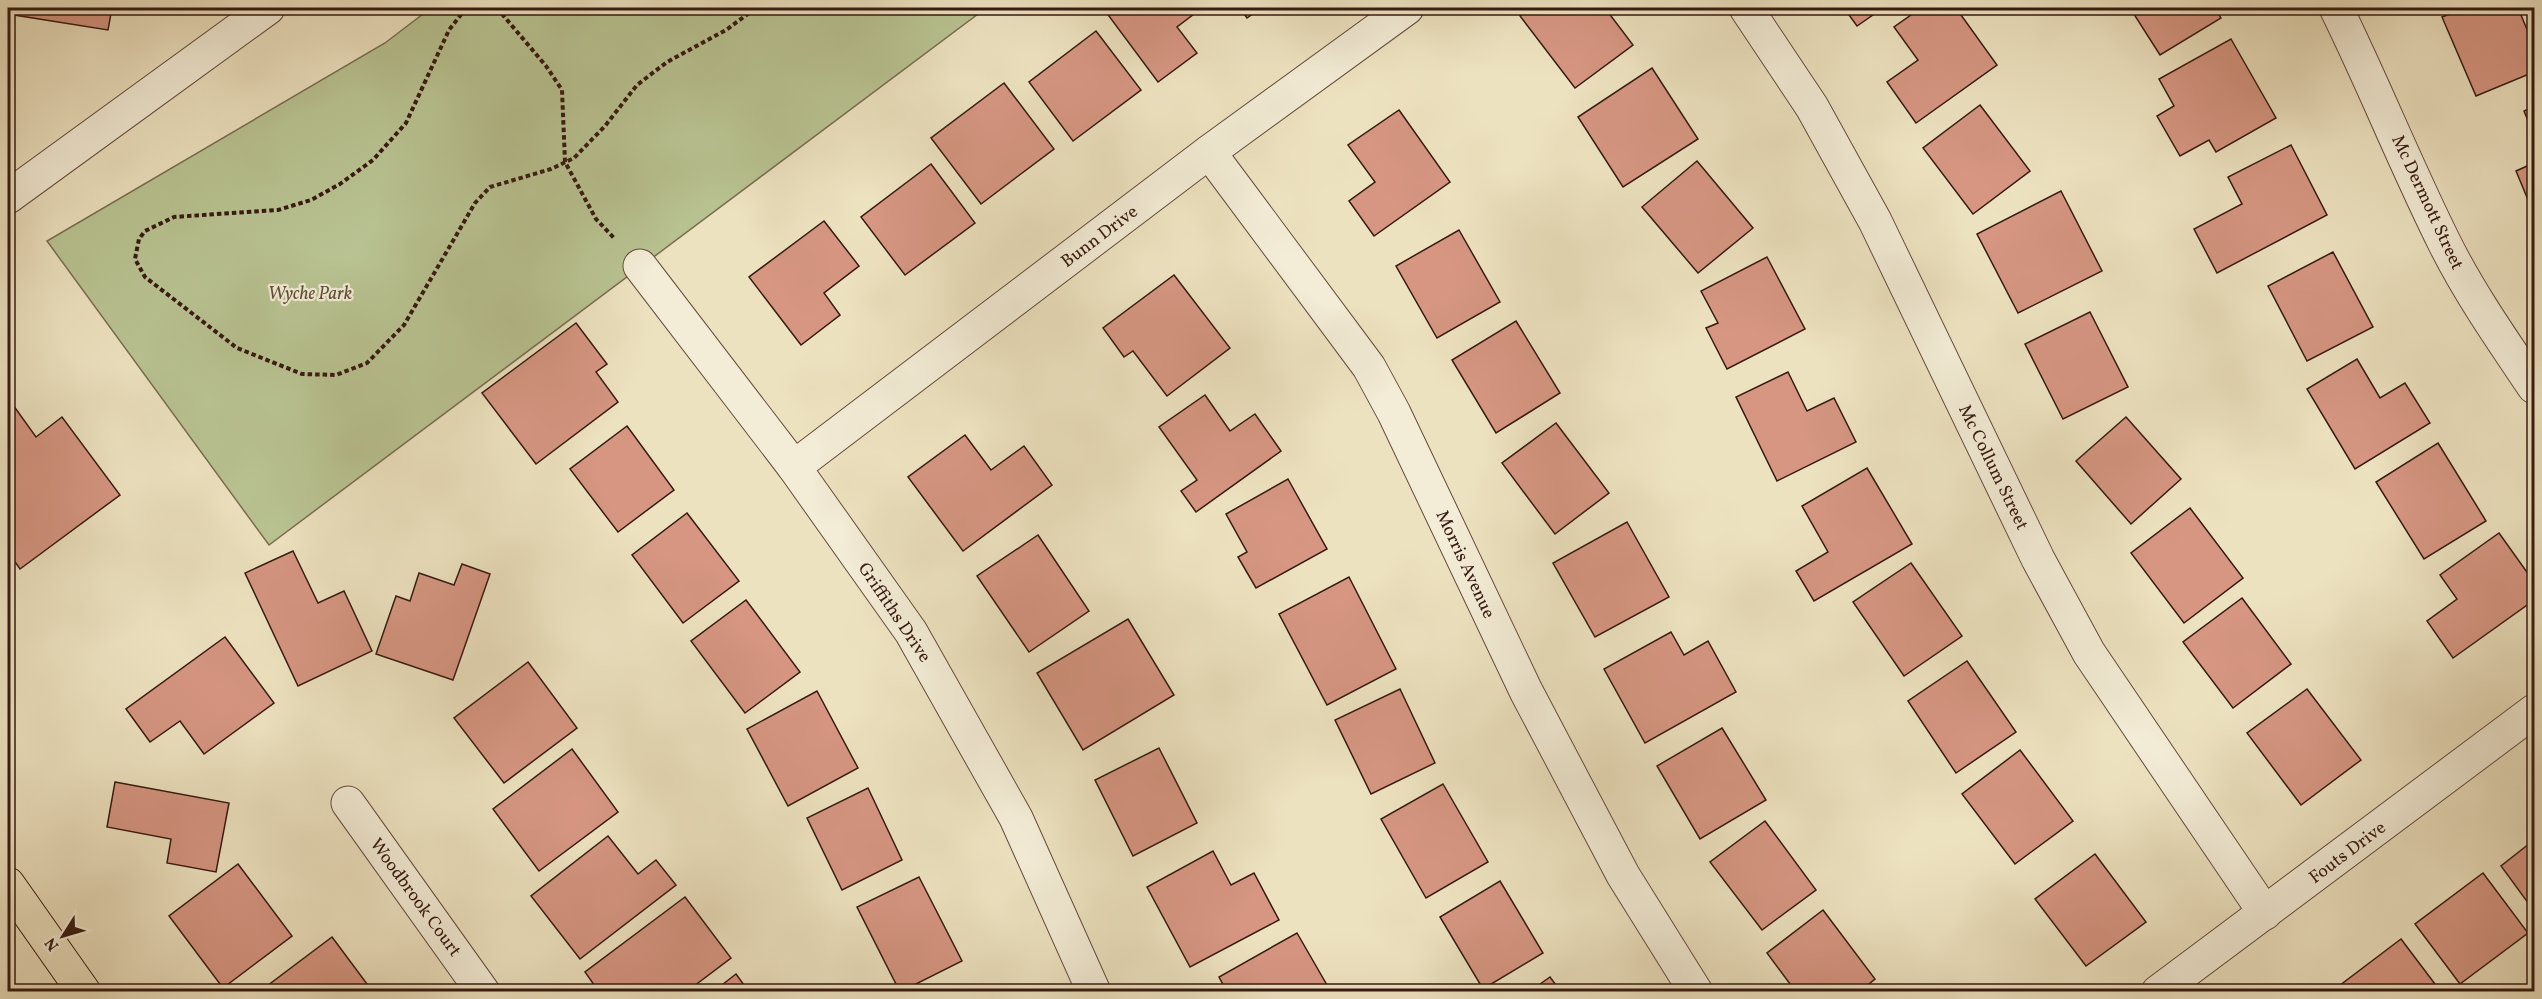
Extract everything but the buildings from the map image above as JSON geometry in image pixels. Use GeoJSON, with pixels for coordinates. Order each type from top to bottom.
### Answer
{"type":"FeatureCollection","features":[{"type":"Feature","properties":{"kind":"main road"},"geometry":{"type":"LineString","coordinates":[[8,884],[84,992]]}},
{"type":"Feature","properties":{"kind":"street"},"geometry":{"type":"LineString","coordinates":[[8,197],[268,8]]}},
{"type":"Feature","properties":{"kind":"street","name":"Bunn Drive"},"geometry":{"type":"LineString","coordinates":[[794,467],[1209,152],[1407,8]]}},
{"type":"Feature","properties":{"kind":"street","name":"Mc Collum Street"},"geometry":{"type":"LineString","coordinates":[[1746,8],[1812,108],[1875,222],[2038,559],[2089,653],[2265,913]]}},
{"type":"Feature","properties":{"kind":"street","name":"Mc Dermott Street"},"geometry":{"type":"LineString","coordinates":[[2336,8],[2445,245],[2475,297],[2535,387]]}},
{"type":"Feature","properties":{"kind":"street","name":"Morris Avenue"},"geometry":{"type":"LineString","coordinates":[[1209,152],[1369,367],[1394,413],[1526,691],[1623,875],[1696,992]]}},
{"type":"Feature","properties":{"kind":"street","name":"Griffiths Drive"},"geometry":{"type":"LineString","coordinates":[[640,266],[794,467],[911,632],[960,715],[1016,818],[1094,992]]}},
{"type":"Feature","properties":{"kind":"street","name":"Fouts Drive"},"geometry":{"type":"LineString","coordinates":[[2158,992],[2535,711]]}},
{"type":"Feature","properties":{"kind":"street","name":"Woodbrook Court"},"geometry":{"type":"LineString","coordinates":[[348,803],[483,992]]}},
{"type":"Feature","properties":{"kind":"path"},"geometry":{"type":"LineString","coordinates":[[466,8],[449,30],[406,123],[373,160],[340,184],[311,200],[278,210],[174,217],[145,231],[139,239],[135,259],[146,277],[237,348],[302,374],[336,375],[367,363],[404,325],[475,203],[490,187],[551,169],[574,158],[605,126],[637,85],[668,62],[726,30],[756,8]]}},
{"type":"Feature","properties":{"kind":"path"},"geometry":{"type":"LineString","coordinates":[[497,8],[546,66],[562,90],[565,162],[596,219],[640,266]]}},
{"type":"Feature","properties":{"kind":"green space","name":"Wyche Park"},"geometry":{"type":"Polygon","coordinates":[[[431,8],[986,8],[269,545],[47,241],[385,43],[431,8]]]}}]}
